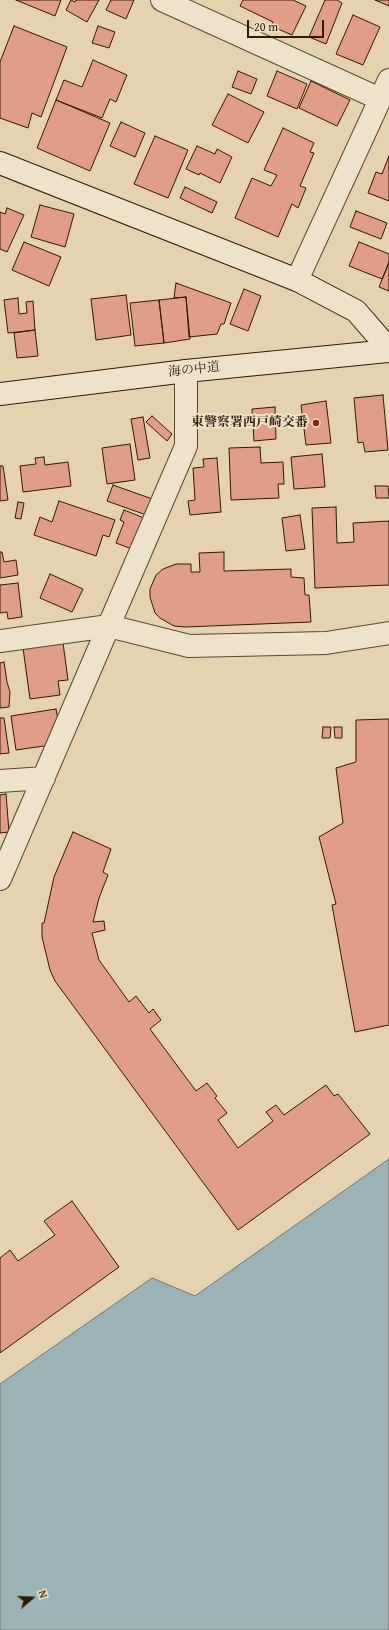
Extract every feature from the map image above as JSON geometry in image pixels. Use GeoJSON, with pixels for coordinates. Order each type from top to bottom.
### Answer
{"type":"FeatureCollection","features":[{"type":"Feature","properties":{"kind":"street"},"geometry":{"type":"LineString","coordinates":[[162,0],[384,99],[297,280]]}},
{"type":"Feature","properties":{"kind":"street"},"geometry":{"type":"LineString","coordinates":[[0,163],[297,280],[356,311],[389,350]]}},
{"type":"Feature","properties":{"kind":"street","name":"海の中道"},"geometry":{"type":"LineString","coordinates":[[0,394],[186,371],[389,350]]}},
{"type":"Feature","properties":{"kind":"street"},"geometry":{"type":"LineString","coordinates":[[0,879],[186,446],[186,371]]}},
{"type":"Feature","properties":{"kind":"street"},"geometry":{"type":"LineString","coordinates":[[0,641],[109,626],[189,646],[326,642],[389,633]]}},
{"type":"Feature","properties":{"kind":"street"},"geometry":{"type":"LineString","coordinates":[[0,781],[44,778]]}},
{"type":"Feature","properties":{"kind":"water"},"geometry":{"type":"Polygon","coordinates":[[[389,1159],[389,1630],[0,1630],[0,1384],[152,1278],[195,1296],[389,1159]]]}},
{"type":"Feature","properties":{"kind":"building"},"geometry":{"type":"Polygon","coordinates":[[[16,0],[61,0],[55,16],[16,0]]]}},
{"type":"Feature","properties":{"kind":"building"},"geometry":{"type":"Polygon","coordinates":[[[71,0],[75,2],[76,0],[99,0],[87,22],[66,10],[71,0]]]}},
{"type":"Feature","properties":{"kind":"building"},"geometry":{"type":"Polygon","coordinates":[[[111,0],[134,0],[126,19],[106,10],[111,0]]]}},
{"type":"Feature","properties":{"kind":"building"},"geometry":{"type":"Polygon","coordinates":[[[243,0],[293,0],[306,6],[292,35],[271,26],[273,22],[240,6],[243,0]]]}},
{"type":"Feature","properties":{"kind":"building"},"geometry":{"type":"Polygon","coordinates":[[[325,0],[337,0],[342,3],[326,44],[309,37],[325,0]]]}},
{"type":"Feature","properties":{"kind":"building"},"geometry":{"type":"Polygon","coordinates":[[[375,0],[389,0],[389,6],[375,0]]]}},
{"type":"Feature","properties":{"kind":"building"},"geometry":{"type":"Polygon","coordinates":[[[353,15],[380,27],[363,65],[336,54],[353,15]]]}},
{"type":"Feature","properties":{"kind":"building"},"geometry":{"type":"Polygon","coordinates":[[[14,26],[67,47],[41,117],[32,113],[28,128],[0,118],[0,62],[14,26]]]}},
{"type":"Feature","properties":{"kind":"building"},"geometry":{"type":"Polygon","coordinates":[[[98,26],[115,32],[109,48],[92,43],[98,26]]]}},
{"type":"Feature","properties":{"kind":"building"},"geometry":{"type":"Polygon","coordinates":[[[93,60],[127,75],[116,102],[110,99],[102,118],[56,100],[64,80],[82,87],[93,60]]]}},
{"type":"Feature","properties":{"kind":"building"},"geometry":{"type":"Polygon","coordinates":[[[238,71],[257,79],[251,94],[232,87],[238,71]]]}},
{"type":"Feature","properties":{"kind":"building"},"geometry":{"type":"Polygon","coordinates":[[[277,71],[307,84],[297,109],[267,96],[277,71]]]}},
{"type":"Feature","properties":{"kind":"building"},"geometry":{"type":"Polygon","coordinates":[[[311,81],[350,100],[337,126],[299,108],[311,81]]]}},
{"type":"Feature","properties":{"kind":"building"},"geometry":{"type":"Polygon","coordinates":[[[228,94],[264,112],[248,143],[212,125],[228,94]]]}},
{"type":"Feature","properties":{"kind":"building"},"geometry":{"type":"Polygon","coordinates":[[[56,100],[110,123],[90,171],[37,148],[56,100]]]}},
{"type":"Feature","properties":{"kind":"building"},"geometry":{"type":"Polygon","coordinates":[[[121,122],[145,133],[135,157],[110,146],[121,122]]]}},
{"type":"Feature","properties":{"kind":"building"},"geometry":{"type":"Polygon","coordinates":[[[283,128],[314,143],[310,152],[314,153],[300,186],[306,188],[298,208],[292,204],[278,237],[235,218],[252,178],[271,186],[277,175],[264,170],[283,128]]]}},
{"type":"Feature","properties":{"kind":"building"},"geometry":{"type":"Polygon","coordinates":[[[155,136],[188,150],[168,198],[134,184],[155,136]]]}},
{"type":"Feature","properties":{"kind":"building"},"geometry":{"type":"Polygon","coordinates":[[[197,146],[215,154],[217,149],[232,157],[220,183],[200,173],[199,175],[186,169],[197,146]]]}},
{"type":"Feature","properties":{"kind":"building"},"geometry":{"type":"Polygon","coordinates":[[[389,156],[389,201],[368,193],[376,172],[382,174],[389,156]]]}},
{"type":"Feature","properties":{"kind":"building"},"geometry":{"type":"Polygon","coordinates":[[[185,187],[217,202],[212,213],[180,198],[185,187]]]}},
{"type":"Feature","properties":{"kind":"building"},"geometry":{"type":"Polygon","coordinates":[[[40,205],[74,214],[65,247],[31,237],[40,205]]]}},
{"type":"Feature","properties":{"kind":"building"},"geometry":{"type":"Polygon","coordinates":[[[7,208],[24,215],[7,252],[0,249],[0,212],[5,214],[7,208]]]}},
{"type":"Feature","properties":{"kind":"building"},"geometry":{"type":"Polygon","coordinates":[[[356,211],[387,223],[381,239],[350,227],[356,211]]]}},
{"type":"Feature","properties":{"kind":"building"},"geometry":{"type":"Polygon","coordinates":[[[24,242],[61,257],[49,286],[12,270],[24,242]]]}},
{"type":"Feature","properties":{"kind":"building"},"geometry":{"type":"Polygon","coordinates":[[[359,242],[389,254],[389,263],[382,279],[349,266],[359,242]]]}},
{"type":"Feature","properties":{"kind":"building"},"geometry":{"type":"Polygon","coordinates":[[[389,262],[389,291],[379,287],[389,262]]]}},
{"type":"Feature","properties":{"kind":"building"},"geometry":{"type":"Polygon","coordinates":[[[176,283],[231,303],[224,324],[221,324],[217,334],[189,337],[186,297],[174,298],[176,283]]]}},
{"type":"Feature","properties":{"kind":"building"},"geometry":{"type":"Polygon","coordinates":[[[244,289],[261,296],[248,331],[230,324],[244,289]]]}},
{"type":"Feature","properties":{"kind":"building"},"geometry":{"type":"Polygon","coordinates":[[[126,295],[131,335],[96,340],[91,299],[126,295]]]}},
{"type":"Feature","properties":{"kind":"building"},"geometry":{"type":"Polygon","coordinates":[[[186,297],[190,339],[164,343],[159,300],[186,297]]]}},
{"type":"Feature","properties":{"kind":"building"},"geometry":{"type":"Polygon","coordinates":[[[18,298],[19,314],[27,313],[26,302],[33,301],[35,330],[8,333],[4,300],[18,298]]]}},
{"type":"Feature","properties":{"kind":"building"},"geometry":{"type":"Polygon","coordinates":[[[159,300],[164,343],[135,346],[130,303],[159,300]]]}},
{"type":"Feature","properties":{"kind":"building"},"geometry":{"type":"Polygon","coordinates":[[[35,330],[38,356],[17,358],[14,333],[35,330]]]}},
{"type":"Feature","properties":{"kind":"building"},"geometry":{"type":"Polygon","coordinates":[[[383,395],[388,450],[365,452],[363,442],[358,443],[354,398],[383,395]]]}},
{"type":"Feature","properties":{"kind":"building"},"geometry":{"type":"Polygon","coordinates":[[[326,401],[331,443],[306,445],[301,405],[326,401]]]}},
{"type":"Feature","properties":{"kind":"building"},"geometry":{"type":"Polygon","coordinates":[[[275,407],[276,439],[254,441],[252,409],[275,407]]]}},
{"type":"Feature","properties":{"kind":"building"},"geometry":{"type":"Polygon","coordinates":[[[152,416],[172,434],[167,441],[146,422],[152,416]]]}},
{"type":"Feature","properties":{"kind":"building"},"geometry":{"type":"Polygon","coordinates":[[[143,417],[150,458],[138,460],[131,419],[143,417]]]}},
{"type":"Feature","properties":{"kind":"building"},"geometry":{"type":"Polygon","coordinates":[[[130,444],[135,480],[107,484],[102,448],[130,444]]]}},
{"type":"Feature","properties":{"kind":"building"},"geometry":{"type":"Polygon","coordinates":[[[260,447],[261,463],[283,462],[284,484],[278,484],[279,498],[231,500],[229,448],[260,447]]]}},
{"type":"Feature","properties":{"kind":"building"},"geometry":{"type":"Polygon","coordinates":[[[322,454],[325,487],[294,489],[291,457],[322,454]]]}},
{"type":"Feature","properties":{"kind":"building"},"geometry":{"type":"Polygon","coordinates":[[[44,457],[45,465],[68,462],[71,486],[23,492],[20,466],[36,464],[35,458],[44,457]]]}},
{"type":"Feature","properties":{"kind":"building"},"geometry":{"type":"Polygon","coordinates":[[[217,458],[221,512],[190,515],[188,501],[195,500],[193,468],[204,467],[203,459],[217,458]]]}},
{"type":"Feature","properties":{"kind":"building"},"geometry":{"type":"Polygon","coordinates":[[[0,466],[3,466],[8,500],[0,501],[0,466]]]}},
{"type":"Feature","properties":{"kind":"building"},"geometry":{"type":"Polygon","coordinates":[[[113,485],[158,501],[152,517],[107,501],[113,485]]]}},
{"type":"Feature","properties":{"kind":"building"},"geometry":{"type":"Polygon","coordinates":[[[375,486],[388,486],[389,498],[376,498],[375,486]]]}},
{"type":"Feature","properties":{"kind":"building"},"geometry":{"type":"Polygon","coordinates":[[[59,501],[115,520],[109,537],[103,535],[96,556],[34,535],[40,517],[52,522],[59,501]]]}},
{"type":"Feature","properties":{"kind":"building"},"geometry":{"type":"Polygon","coordinates":[[[18,502],[24,503],[21,519],[15,518],[18,502]]]}},
{"type":"Feature","properties":{"kind":"building"},"geometry":{"type":"Polygon","coordinates":[[[336,507],[337,543],[354,542],[353,523],[389,521],[389,585],[315,588],[312,508],[336,507]]]}},
{"type":"Feature","properties":{"kind":"building"},"geometry":{"type":"Polygon","coordinates":[[[124,510],[144,518],[132,549],[116,543],[124,522],[120,520],[124,510]]]}},
{"type":"Feature","properties":{"kind":"building"},"geometry":{"type":"Polygon","coordinates":[[[300,515],[305,549],[286,551],[282,518],[300,515]]]}},
{"type":"Feature","properties":{"kind":"building"},"geometry":{"type":"Polygon","coordinates":[[[0,552],[2,552],[4,562],[16,560],[18,575],[0,578],[0,552]]]}},
{"type":"Feature","properties":{"kind":"building"},"geometry":{"type":"Polygon","coordinates":[[[224,552],[224,571],[291,569],[291,577],[304,578],[305,595],[309,595],[311,622],[185,627],[174,626],[160,618],[155,613],[150,597],[150,589],[156,575],[163,569],[176,564],[191,564],[191,572],[200,572],[199,553],[224,552]]]}},
{"type":"Feature","properties":{"kind":"building"},"geometry":{"type":"Polygon","coordinates":[[[50,574],[83,589],[72,612],[40,598],[50,574]]]}},
{"type":"Feature","properties":{"kind":"building"},"geometry":{"type":"Polygon","coordinates":[[[18,583],[22,617],[8,619],[7,612],[0,613],[0,585],[18,583]]]}},
{"type":"Feature","properties":{"kind":"building"},"geometry":{"type":"Polygon","coordinates":[[[63,643],[68,680],[58,681],[60,695],[30,699],[23,648],[63,643]]]}},
{"type":"Feature","properties":{"kind":"building"},"geometry":{"type":"Polygon","coordinates":[[[4,662],[10,692],[9,707],[0,708],[0,663],[4,662]]]}},
{"type":"Feature","properties":{"kind":"building"},"geometry":{"type":"Polygon","coordinates":[[[56,709],[59,726],[51,745],[16,750],[11,716],[56,709]]]}},
{"type":"Feature","properties":{"kind":"building"},"geometry":{"type":"Polygon","coordinates":[[[0,718],[4,718],[9,753],[0,754],[0,718]]]}},
{"type":"Feature","properties":{"kind":"building"},"geometry":{"type":"Polygon","coordinates":[[[389,719],[389,1025],[355,1032],[332,905],[336,904],[319,837],[343,823],[336,768],[356,762],[356,720],[389,719]]]}},
{"type":"Feature","properties":{"kind":"building"},"geometry":{"type":"Polygon","coordinates":[[[323,727],[331,727],[330,738],[322,738],[323,727]]]}},
{"type":"Feature","properties":{"kind":"building"},"geometry":{"type":"Polygon","coordinates":[[[334,727],[342,727],[342,738],[335,738],[334,727]]]}},
{"type":"Feature","properties":{"kind":"building"},"geometry":{"type":"Polygon","coordinates":[[[6,794],[9,832],[0,833],[0,795],[6,794]]]}},
{"type":"Feature","properties":{"kind":"building"},"geometry":{"type":"Polygon","coordinates":[[[73,832],[111,849],[103,872],[108,875],[99,898],[93,922],[104,921],[105,930],[92,933],[99,960],[129,1002],[136,996],[149,1013],[153,1009],[161,1020],[150,1029],[196,1091],[207,1083],[217,1096],[215,1098],[227,1113],[218,1120],[238,1148],[273,1121],[266,1112],[276,1105],[284,1115],[326,1085],[334,1096],[338,1094],[370,1134],[238,1230],[55,981],[50,970],[42,937],[42,923],[44,923],[54,877],[73,832]]]}},
{"type":"Feature","properties":{"kind":"building"},"geometry":{"type":"Polygon","coordinates":[[[72,1201],[119,1267],[0,1353],[0,1258],[10,1250],[18,1261],[55,1235],[44,1221],[72,1201]]]}},
{"type":"Feature","properties":{"kind":"place","name":"東警察署西戸崎交番"},"geometry":{"type":"Point","coordinates":[316,423]}}]}
